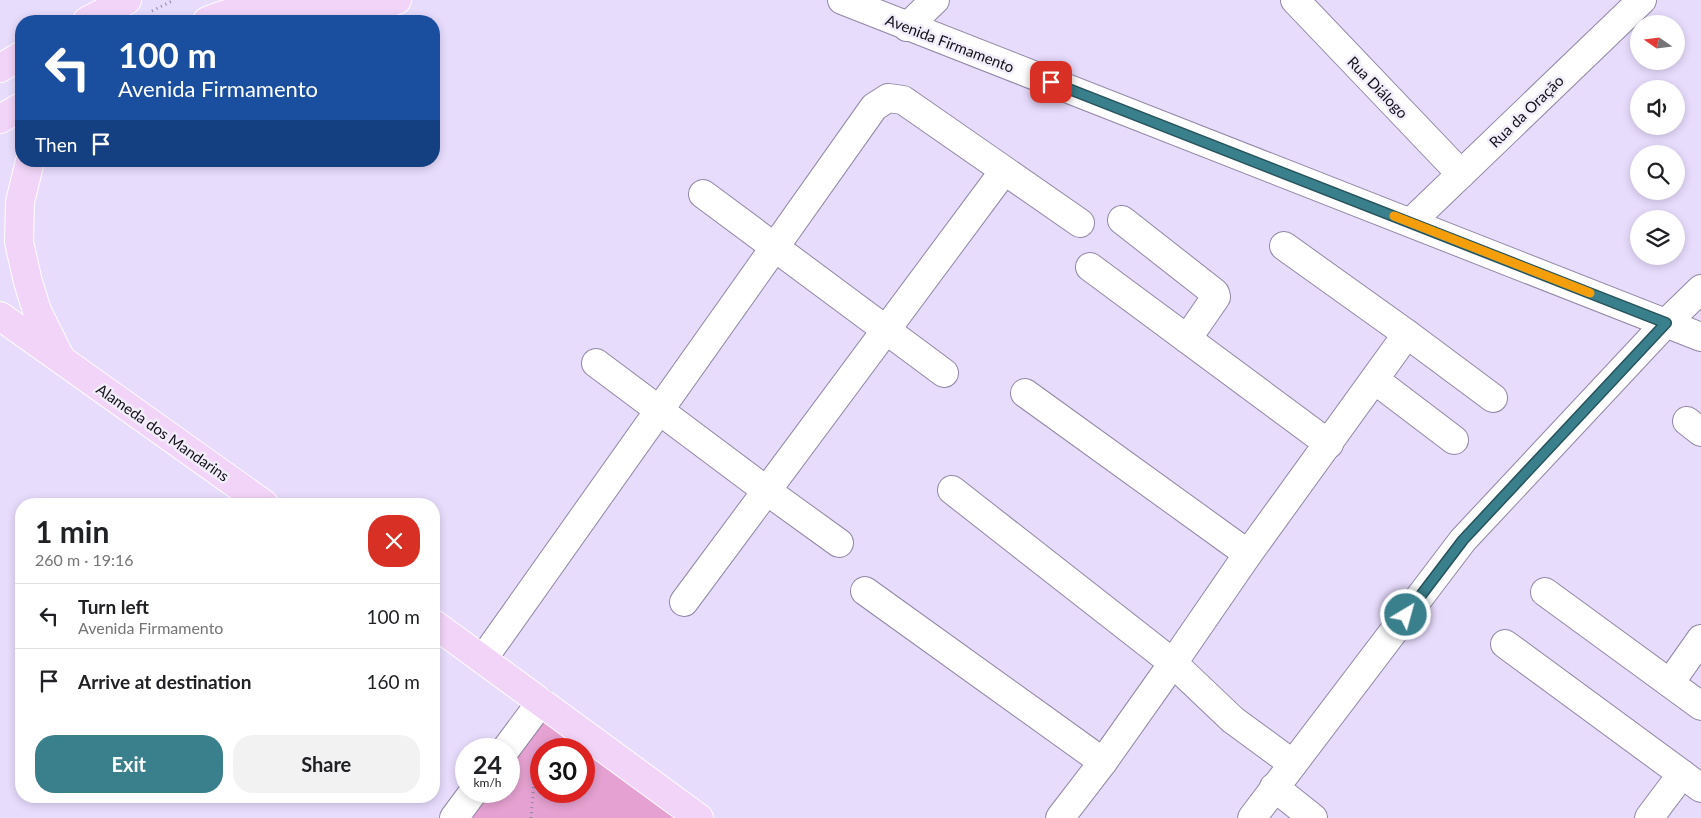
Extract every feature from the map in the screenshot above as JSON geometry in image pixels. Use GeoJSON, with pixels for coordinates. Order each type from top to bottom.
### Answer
{"type":"FeatureCollection","features":[{"type":"Feature","properties":{"kind":"main road"},"geometry":{"type":"LineString","coordinates":[[99,15],[128,0]]}},
{"type":"Feature","properties":{"kind":"main road"},"geometry":{"type":"LineString","coordinates":[[221,15],[257,6],[332,2],[381,6],[397,0]]}},
{"type":"Feature","properties":{"kind":"main road"},"geometry":{"type":"LineString","coordinates":[[0,68],[15,59]]}},
{"type":"Feature","properties":{"kind":"main road"},"geometry":{"type":"LineString","coordinates":[[0,119],[15,110]]}},
{"type":"Feature","properties":{"kind":"main road","name":"Alameda dos Mandarins"},"geometry":{"type":"LineString","coordinates":[[29,167],[20,202],[19,242],[37,311],[62,360]]}},
{"type":"Feature","properties":{"kind":"main road","name":"Alameda dos Mandarins"},"geometry":{"type":"LineString","coordinates":[[0,316],[256,498]]}},
{"type":"Feature","properties":{"kind":"main road"},"geometry":{"type":"LineString","coordinates":[[440,628],[699,818]]}},
{"type":"Feature","properties":{"kind":"street","name":"Avenida Firmamento"},"geometry":{"type":"LineString","coordinates":[[842,0],[1701,337]]}},
{"type":"Feature","properties":{"kind":"street"},"geometry":{"type":"LineString","coordinates":[[907,26],[935,0]]}},
{"type":"Feature","properties":{"kind":"street","name":"Rua Diálogo"},"geometry":{"type":"LineString","coordinates":[[1294,0],[1461,174]]}},
{"type":"Feature","properties":{"kind":"street","name":"Rua da Oração"},"geometry":{"type":"LineString","coordinates":[[1411,222],[1642,0]]}},
{"type":"Feature","properties":{"kind":"street"},"geometry":{"type":"LineString","coordinates":[[483,659],[874,107],[888,98],[903,100],[1080,223]]}},
{"type":"Feature","properties":{"kind":"street"},"geometry":{"type":"LineString","coordinates":[[684,602],[1004,171]]}},
{"type":"Feature","properties":{"kind":"street"},"geometry":{"type":"LineString","coordinates":[[703,194],[944,373]]}},
{"type":"Feature","properties":{"kind":"street"},"geometry":{"type":"LineString","coordinates":[[1122,220],[1216,293],[1216,297],[1186,339]]}},
{"type":"Feature","properties":{"kind":"street"},"geometry":{"type":"LineString","coordinates":[[1284,246],[1407,334],[1492,398]]}},
{"type":"Feature","properties":{"kind":"street"},"geometry":{"type":"LineString","coordinates":[[1090,267],[1329,444]]}},
{"type":"Feature","properties":{"kind":"street"},"geometry":{"type":"LineString","coordinates":[[1252,818],[1463,540],[1666,323],[1701,289]]}},
{"type":"Feature","properties":{"kind":"street"},"geometry":{"type":"LineString","coordinates":[[1060,818],[1102,762],[1248,554],[1407,334]]}},
{"type":"Feature","properties":{"kind":"street"},"geometry":{"type":"LineString","coordinates":[[596,363],[839,543]]}},
{"type":"Feature","properties":{"kind":"street"},"geometry":{"type":"LineString","coordinates":[[1375,380],[1454,440]]}},
{"type":"Feature","properties":{"kind":"street"},"geometry":{"type":"LineString","coordinates":[[1026,393],[1248,554]]}},
{"type":"Feature","properties":{"kind":"street"},"geometry":{"type":"LineString","coordinates":[[952,490],[1173,662],[1233,720],[1293,764]]}},
{"type":"Feature","properties":{"kind":"street"},"geometry":{"type":"LineString","coordinates":[[865,590],[1102,762]]}},
{"type":"Feature","properties":{"kind":"street"},"geometry":{"type":"LineString","coordinates":[[1545,592],[1701,706]]}},
{"type":"Feature","properties":{"kind":"street"},"geometry":{"type":"LineString","coordinates":[[1670,684],[1701,639]]}},
{"type":"Feature","properties":{"kind":"street"},"geometry":{"type":"LineString","coordinates":[[1505,644],[1691,781],[1649,818]]}},
{"type":"Feature","properties":{"kind":"street"},"geometry":{"type":"LineString","coordinates":[[514,738],[540,702]]}},
{"type":"Feature","properties":{"kind":"street"},"geometry":{"type":"LineString","coordinates":[[1274,788],[1313,818]]}},
{"type":"Feature","properties":{"kind":"street"},"geometry":{"type":"LineString","coordinates":[[454,818],[465,803]]}},
{"type":"Feature","properties":{"kind":"path"},"geometry":{"type":"LineString","coordinates":[[531,818],[532,803]]}},
{"type":"Feature","properties":{"kind":"shaded area"},"geometry":{"type":"Polygon","coordinates":[[[541,702],[590,738],[530,738],[530,803],[595,803],[595,742],[699,818],[454,818],[465,803],[520,803],[520,738],[516,738],[541,702]]]}},
{"type":"Feature","properties":{"kind":"slow traffic"},"geometry":{"type":"LineString","coordinates":[[1394,216],[1590,293]]}},
{"type":"Feature","properties":{"kind":"route"},"geometry":{"type":"LineString","coordinates":[[1051,82],[1666,323],[1463,540],[1406,615]]}}]}
